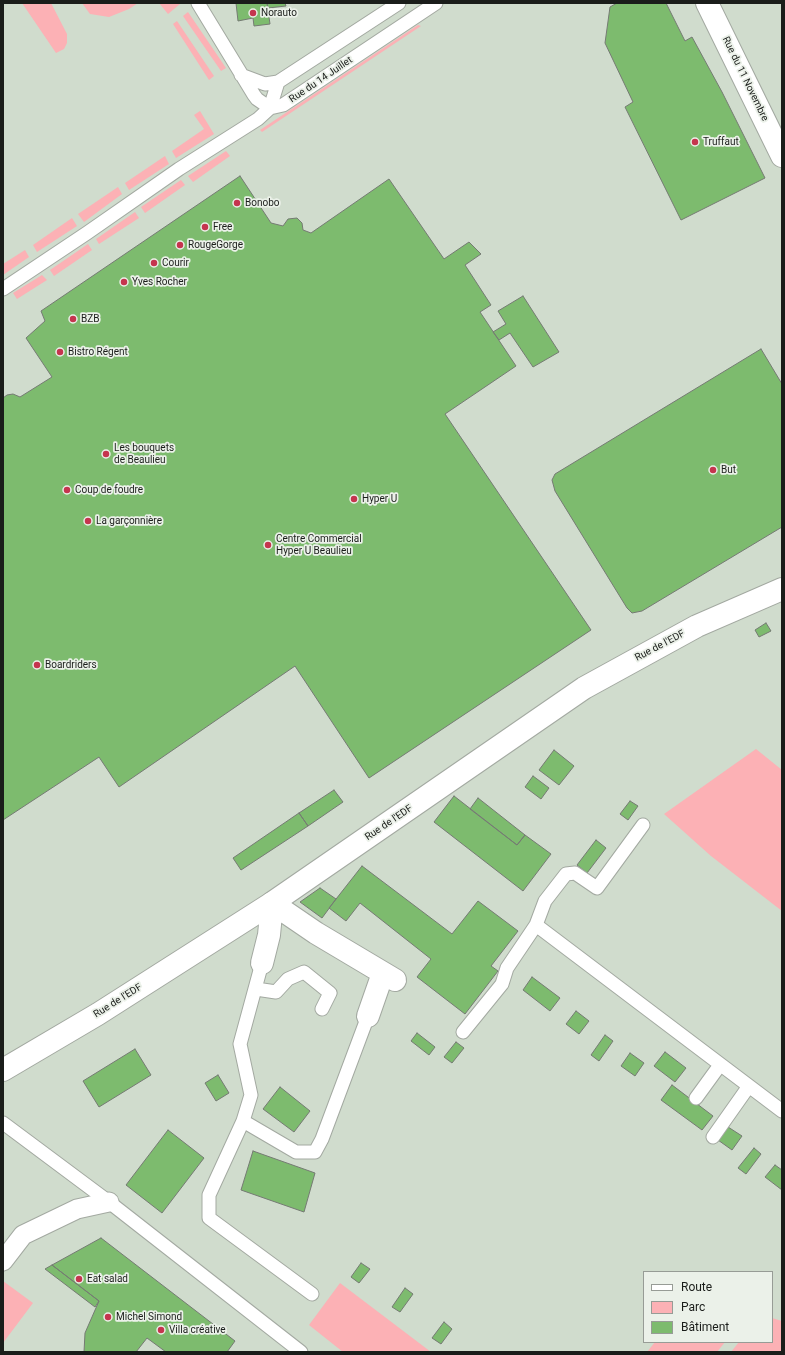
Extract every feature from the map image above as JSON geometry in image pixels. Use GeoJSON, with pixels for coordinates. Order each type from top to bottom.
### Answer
{"type":"FeatureCollection","features":[{"type":"Feature","properties":{"kind":"street","name":"Rue du 11 Novembre"},"geometry":{"type":"LineString","coordinates":[[707,3],[782,156]]}},
{"type":"Feature","properties":{"kind":"street","name":"Rue de l'EDF"},"geometry":{"type":"LineString","coordinates":[[3,1070],[98,1014],[272,904],[584,688],[697,626],[782,589]]}},
{"type":"Feature","properties":{"kind":"street"},"geometry":{"type":"LineString","coordinates":[[262,963],[269,934],[272,904],[316,933],[389,976],[368,1016]]}},
{"type":"Feature","properties":{"kind":"street"},"geometry":{"type":"LineString","coordinates":[[3,1261],[23,1235],[77,1209],[109,1202]]}},
{"type":"Feature","properties":{"kind":"lane"},"geometry":{"type":"LineString","coordinates":[[198,3],[257,99],[270,108]]}},
{"type":"Feature","properties":{"kind":"lane"},"geometry":{"type":"LineString","coordinates":[[241,75],[265,84],[278,82],[399,3]]}},
{"type":"Feature","properties":{"kind":"lane","name":"Rue du 14 Juillet"},"geometry":{"type":"LineString","coordinates":[[270,108],[283,105],[436,3]]}},
{"type":"Feature","properties":{"kind":"lane"},"geometry":{"type":"LineString","coordinates":[[3,289],[87,234],[179,169],[258,119],[270,108],[278,82]]}},
{"type":"Feature","properties":{"kind":"lane"},"geometry":{"type":"LineString","coordinates":[[463,1032],[502,984],[507,968],[536,925],[545,901],[566,874],[575,873],[597,888],[643,825]]}},
{"type":"Feature","properties":{"kind":"lane"},"geometry":{"type":"LineString","coordinates":[[536,925],[782,1112]]}},
{"type":"Feature","properties":{"kind":"lane"},"geometry":{"type":"LineString","coordinates":[[262,963],[240,1044],[251,1095],[243,1121],[209,1195],[209,1218],[312,1294]]}},
{"type":"Feature","properties":{"kind":"lane"},"geometry":{"type":"LineString","coordinates":[[256,989],[276,992],[288,979],[304,972],[330,993],[322,1009]]}},
{"type":"Feature","properties":{"kind":"lane"},"geometry":{"type":"LineString","coordinates":[[243,1121],[296,1152],[315,1152],[322,1139],[368,1016]]}},
{"type":"Feature","properties":{"kind":"lane"},"geometry":{"type":"LineString","coordinates":[[696,1098],[720,1065]]}},
{"type":"Feature","properties":{"kind":"lane"},"geometry":{"type":"LineString","coordinates":[[713,1137],[749,1086]]}},
{"type":"Feature","properties":{"kind":"lane"},"geometry":{"type":"LineString","coordinates":[[3,1123],[109,1202],[301,1352]]}},
{"type":"Feature","properties":{"kind":"shaded area"},"geometry":{"type":"Polygon","coordinates":[[[3,3],[782,3],[782,1352],[3,1352],[3,3]]]}},
{"type":"Feature","properties":{"kind":"green space"},"geometry":{"type":"Polygon","coordinates":[[[22,3],[51,3],[67,34],[67,43],[64,49],[56,53],[22,3]]]}},
{"type":"Feature","properties":{"kind":"green space"},"geometry":{"type":"Polygon","coordinates":[[[82,3],[138,3],[129,9],[109,17],[90,14],[82,3]]]}},
{"type":"Feature","properties":{"kind":"green space"},"geometry":{"type":"Polygon","coordinates":[[[159,3],[179,3],[180,4],[168,14],[159,3]]]}},
{"type":"Feature","properties":{"kind":"green space"},"geometry":{"type":"Polygon","coordinates":[[[188,12],[226,68],[221,71],[183,16],[188,12]]]}},
{"type":"Feature","properties":{"kind":"green space"},"geometry":{"type":"Polygon","coordinates":[[[177,21],[214,76],[209,80],[173,24],[177,21]]]}},
{"type":"Feature","properties":{"kind":"green space"},"geometry":{"type":"Polygon","coordinates":[[[418,25],[421,26],[262,132],[260,130],[418,25]]]}},
{"type":"Feature","properties":{"kind":"green space"},"geometry":{"type":"Polygon","coordinates":[[[200,111],[214,134],[176,158],[172,151],[204,129],[194,115],[200,111]]]}},
{"type":"Feature","properties":{"kind":"green space"},"geometry":{"type":"Polygon","coordinates":[[[226,151],[230,156],[193,182],[188,176],[226,151]]]}},
{"type":"Feature","properties":{"kind":"green space"},"geometry":{"type":"Polygon","coordinates":[[[165,156],[169,164],[129,190],[125,183],[165,156]]]}},
{"type":"Feature","properties":{"kind":"green space"},"geometry":{"type":"Polygon","coordinates":[[[181,180],[185,185],[145,213],[141,207],[181,180]]]}},
{"type":"Feature","properties":{"kind":"green space"},"geometry":{"type":"Polygon","coordinates":[[[118,187],[122,194],[84,222],[78,214],[118,187]]]}},
{"type":"Feature","properties":{"kind":"green space"},"geometry":{"type":"Polygon","coordinates":[[[135,212],[139,218],[99,244],[96,239],[135,212]]]}},
{"type":"Feature","properties":{"kind":"green space"},"geometry":{"type":"Polygon","coordinates":[[[72,218],[77,226],[37,252],[33,245],[72,218]]]}},
{"type":"Feature","properties":{"kind":"green space"},"geometry":{"type":"Polygon","coordinates":[[[88,244],[92,250],[54,276],[50,270],[88,244]]]}},
{"type":"Feature","properties":{"kind":"green space"},"geometry":{"type":"Polygon","coordinates":[[[25,250],[29,257],[3,275],[3,264],[25,250]]]}},
{"type":"Feature","properties":{"kind":"green space"},"geometry":{"type":"Polygon","coordinates":[[[42,275],[47,280],[17,299],[13,293],[42,275]]]}},
{"type":"Feature","properties":{"kind":"green space"},"geometry":{"type":"Polygon","coordinates":[[[756,749],[782,770],[782,911],[711,856],[664,814],[756,749]]]}},
{"type":"Feature","properties":{"kind":"green space"},"geometry":{"type":"Polygon","coordinates":[[[3,1281],[33,1303],[3,1343],[3,1281]]]}},
{"type":"Feature","properties":{"kind":"green space"},"geometry":{"type":"Polygon","coordinates":[[[340,1283],[431,1352],[343,1352],[309,1325],[340,1283]]]}},
{"type":"Feature","properties":{"kind":"green space"},"geometry":{"type":"Polygon","coordinates":[[[773,1318],[782,1321],[782,1352],[731,1352],[738,1343],[773,1343],[773,1318]]]}},
{"type":"Feature","properties":{"kind":"green space"},"geometry":{"type":"Polygon","coordinates":[[[654,1343],[724,1343],[717,1352],[647,1352],[654,1343]]]}},
{"type":"Feature","properties":{"kind":"building","name":"Norauto"},"geometry":{"type":"Polygon","coordinates":[[[236,3],[267,3],[270,24],[254,26],[253,18],[238,21],[236,3]]]}},
{"type":"Feature","properties":{"kind":"building"},"geometry":{"type":"Polygon","coordinates":[[[267,3],[285,3],[286,6],[268,8],[267,3]]]}},
{"type":"Feature","properties":{"kind":"building","name":"Truffaut"},"geometry":{"type":"Polygon","coordinates":[[[617,3],[666,3],[685,41],[692,37],[722,92],[765,178],[681,220],[625,107],[633,102],[605,43],[610,7],[617,3]]]}},
{"type":"Feature","properties":{"kind":"building","name":"Centre Commercial Hyper U Beaulieu"},"geometry":{"type":"Polygon","coordinates":[[[240,176],[271,223],[283,226],[288,219],[297,218],[302,223],[303,230],[311,233],[389,179],[444,259],[469,242],[481,254],[465,265],[491,305],[480,312],[516,366],[445,414],[591,630],[369,778],[295,666],[119,787],[99,757],[3,820],[3,398],[7,395],[13,394],[20,397],[52,377],[26,338],[45,321],[41,311],[240,176]]]}},
{"type":"Feature","properties":{"kind":"building"},"geometry":{"type":"Polygon","coordinates":[[[523,296],[559,352],[533,367],[510,333],[499,340],[493,332],[506,324],[498,311],[523,296]]]}},
{"type":"Feature","properties":{"kind":"building"},"geometry":{"type":"Polygon","coordinates":[[[761,349],[782,384],[782,527],[642,611],[632,613],[627,608],[555,491],[552,480],[555,474],[761,349]]]}},
{"type":"Feature","properties":{"kind":"building"},"geometry":{"type":"Polygon","coordinates":[[[766,623],[771,631],[759,637],[755,630],[766,623]]]}},
{"type":"Feature","properties":{"kind":"building"},"geometry":{"type":"Polygon","coordinates":[[[554,750],[574,766],[559,785],[539,770],[554,750]]]}},
{"type":"Feature","properties":{"kind":"building"},"geometry":{"type":"Polygon","coordinates":[[[533,776],[549,788],[541,799],[525,787],[533,776]]]}},
{"type":"Feature","properties":{"kind":"building"},"geometry":{"type":"Polygon","coordinates":[[[334,790],[343,802],[308,826],[299,813],[334,790]]]}},
{"type":"Feature","properties":{"kind":"building"},"geometry":{"type":"Polygon","coordinates":[[[454,796],[517,845],[525,835],[551,854],[523,891],[434,822],[454,796]]]}},
{"type":"Feature","properties":{"kind":"building"},"geometry":{"type":"Polygon","coordinates":[[[478,798],[525,835],[517,845],[470,809],[478,798]]]}},
{"type":"Feature","properties":{"kind":"building"},"geometry":{"type":"Polygon","coordinates":[[[630,801],[638,806],[628,820],[620,814],[630,801]]]}},
{"type":"Feature","properties":{"kind":"building"},"geometry":{"type":"Polygon","coordinates":[[[299,813],[308,826],[241,870],[233,858],[299,813]]]}},
{"type":"Feature","properties":{"kind":"building"},"geometry":{"type":"Polygon","coordinates":[[[596,840],[606,848],[587,873],[577,865],[596,840]]]}},
{"type":"Feature","properties":{"kind":"building"},"geometry":{"type":"Polygon","coordinates":[[[362,866],[452,934],[478,901],[518,931],[491,966],[498,971],[465,1014],[417,977],[431,959],[360,903],[346,921],[329,908],[362,866]]]}},
{"type":"Feature","properties":{"kind":"building"},"geometry":{"type":"Polygon","coordinates":[[[320,888],[336,899],[322,918],[300,902],[320,888]]]}},
{"type":"Feature","properties":{"kind":"building"},"geometry":{"type":"Polygon","coordinates":[[[532,977],[560,998],[550,1011],[523,990],[532,977]]]}},
{"type":"Feature","properties":{"kind":"building"},"geometry":{"type":"Polygon","coordinates":[[[576,1011],[589,1021],[579,1034],[566,1024],[576,1011]]]}},
{"type":"Feature","properties":{"kind":"building"},"geometry":{"type":"Polygon","coordinates":[[[417,1033],[435,1047],[429,1055],[411,1041],[417,1033]]]}},
{"type":"Feature","properties":{"kind":"building"},"geometry":{"type":"Polygon","coordinates":[[[605,1035],[613,1041],[599,1061],[591,1055],[605,1035]]]}},
{"type":"Feature","properties":{"kind":"building"},"geometry":{"type":"Polygon","coordinates":[[[456,1042],[464,1048],[452,1063],[444,1057],[456,1042]]]}},
{"type":"Feature","properties":{"kind":"building"},"geometry":{"type":"Polygon","coordinates":[[[135,1049],[151,1075],[99,1107],[83,1081],[135,1049]]]}},
{"type":"Feature","properties":{"kind":"building"},"geometry":{"type":"Polygon","coordinates":[[[665,1052],[686,1068],[675,1082],[654,1066],[665,1052]]]}},
{"type":"Feature","properties":{"kind":"building"},"geometry":{"type":"Polygon","coordinates":[[[630,1053],[644,1063],[635,1076],[621,1066],[630,1053]]]}},
{"type":"Feature","properties":{"kind":"building"},"geometry":{"type":"Polygon","coordinates":[[[218,1075],[229,1093],[216,1101],[205,1083],[218,1075]]]}},
{"type":"Feature","properties":{"kind":"building"},"geometry":{"type":"Polygon","coordinates":[[[672,1085],[713,1116],[702,1130],[661,1100],[672,1085]]]}},
{"type":"Feature","properties":{"kind":"building"},"geometry":{"type":"Polygon","coordinates":[[[280,1087],[310,1111],[294,1132],[263,1109],[280,1087]]]}},
{"type":"Feature","properties":{"kind":"building"},"geometry":{"type":"Polygon","coordinates":[[[728,1127],[742,1136],[732,1150],[718,1140],[728,1127]]]}},
{"type":"Feature","properties":{"kind":"building"},"geometry":{"type":"Polygon","coordinates":[[[168,1130],[204,1158],[162,1213],[126,1185],[168,1130]]]}},
{"type":"Feature","properties":{"kind":"building"},"geometry":{"type":"Polygon","coordinates":[[[754,1148],[761,1154],[746,1174],[738,1168],[754,1148]]]}},
{"type":"Feature","properties":{"kind":"building"},"geometry":{"type":"Polygon","coordinates":[[[253,1151],[315,1173],[304,1212],[241,1190],[253,1151]]]}},
{"type":"Feature","properties":{"kind":"building"},"geometry":{"type":"Polygon","coordinates":[[[775,1165],[782,1170],[782,1190],[765,1177],[775,1165]]]}},
{"type":"Feature","properties":{"kind":"building"},"geometry":{"type":"Polygon","coordinates":[[[101,1238],[235,1341],[227,1352],[166,1352],[147,1338],[136,1352],[84,1352],[85,1333],[99,1301],[52,1265],[101,1238]]]}},
{"type":"Feature","properties":{"kind":"building"},"geometry":{"type":"Polygon","coordinates":[[[361,1263],[370,1269],[359,1283],[351,1277],[361,1263]]]}},
{"type":"Feature","properties":{"kind":"building"},"geometry":{"type":"Polygon","coordinates":[[[52,1265],[99,1301],[95,1307],[45,1269],[52,1265]]]}},
{"type":"Feature","properties":{"kind":"building"},"geometry":{"type":"Polygon","coordinates":[[[405,1288],[413,1294],[400,1312],[392,1307],[405,1288]]]}},
{"type":"Feature","properties":{"kind":"building"},"geometry":{"type":"Polygon","coordinates":[[[444,1322],[452,1329],[441,1344],[432,1338],[444,1322]]]}},
{"type":"Feature","properties":{"kind":"place","name":"Norauto"},"geometry":{"type":"Point","coordinates":[253,13]}},
{"type":"Feature","properties":{"kind":"place","name":"Truffaut"},"geometry":{"type":"Point","coordinates":[695,142]}},
{"type":"Feature","properties":{"kind":"place","name":"Bonobo"},"geometry":{"type":"Point","coordinates":[237,203]}},
{"type":"Feature","properties":{"kind":"place","name":"Free"},"geometry":{"type":"Point","coordinates":[205,227]}},
{"type":"Feature","properties":{"kind":"place","name":"RougeGorge"},"geometry":{"type":"Point","coordinates":[180,245]}},
{"type":"Feature","properties":{"kind":"place","name":"Courir"},"geometry":{"type":"Point","coordinates":[154,263]}},
{"type":"Feature","properties":{"kind":"place","name":"Yves Rocher"},"geometry":{"type":"Point","coordinates":[124,282]}},
{"type":"Feature","properties":{"kind":"place","name":"BZB"},"geometry":{"type":"Point","coordinates":[73,319]}},
{"type":"Feature","properties":{"kind":"place","name":"Bistro Régent"},"geometry":{"type":"Point","coordinates":[60,352]}},
{"type":"Feature","properties":{"kind":"place","name":"Les bouquets de Beaulieu"},"geometry":{"type":"Point","coordinates":[106,454]}},
{"type":"Feature","properties":{"kind":"place","name":"But"},"geometry":{"type":"Point","coordinates":[713,470]}},
{"type":"Feature","properties":{"kind":"place","name":"Coup de foudre"},"geometry":{"type":"Point","coordinates":[67,490]}},
{"type":"Feature","properties":{"kind":"place","name":"Hyper U"},"geometry":{"type":"Point","coordinates":[354,499]}},
{"type":"Feature","properties":{"kind":"place","name":"La garçonnière"},"geometry":{"type":"Point","coordinates":[88,521]}},
{"type":"Feature","properties":{"kind":"place","name":"Centre Commercial Hyper U Beaulieu"},"geometry":{"type":"Point","coordinates":[268,545]}},
{"type":"Feature","properties":{"kind":"place","name":"Boardriders"},"geometry":{"type":"Point","coordinates":[37,665]}},
{"type":"Feature","properties":{"kind":"place","name":"Eat salad"},"geometry":{"type":"Point","coordinates":[79,1279]}},
{"type":"Feature","properties":{"kind":"place","name":"Michel Simond"},"geometry":{"type":"Point","coordinates":[108,1317]}},
{"type":"Feature","properties":{"kind":"place","name":"Villa créative"},"geometry":{"type":"Point","coordinates":[161,1330]}}]}
